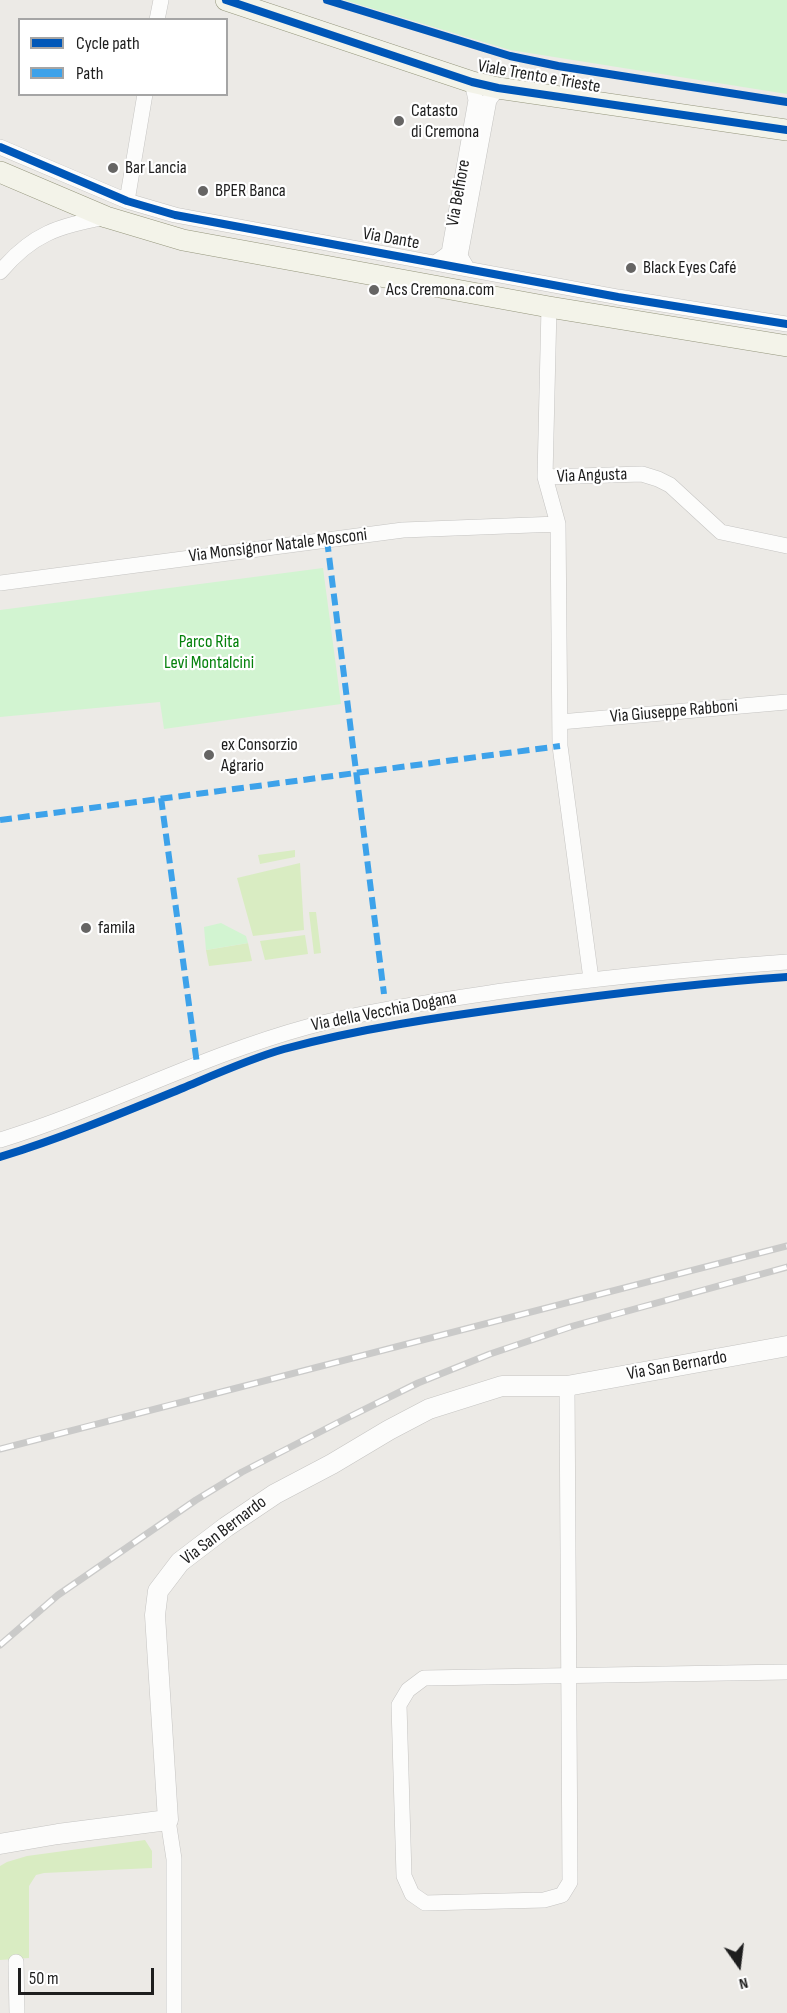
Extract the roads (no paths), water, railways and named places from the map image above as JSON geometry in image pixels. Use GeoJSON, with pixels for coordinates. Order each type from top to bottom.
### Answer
{"type":"FeatureCollection","features":[{"type":"Feature","properties":{"kind":"main road","name":"Viale Trento e Trieste"},"geometry":{"type":"LineString","coordinates":[[226,0],[472,82],[498,88],[787,130]]}},
{"type":"Feature","properties":{"kind":"main road"},"geometry":{"type":"LineString","coordinates":[[0,172],[106,217],[183,240],[549,307],[787,346]]}},
{"type":"Feature","properties":{"kind":"street"},"geometry":{"type":"LineString","coordinates":[[157,18],[161,0]]}},
{"type":"Feature","properties":{"kind":"street","name":"Via Belfiore"},"geometry":{"type":"LineString","coordinates":[[435,263],[448,253],[476,100],[472,82]]}},
{"type":"Feature","properties":{"kind":"street","name":"Via Belfiore"},"geometry":{"type":"LineString","coordinates":[[467,268],[460,256],[489,100],[498,88]]}},
{"type":"Feature","properties":{"kind":"street"},"geometry":{"type":"LineString","coordinates":[[127,201],[145,96]]}},
{"type":"Feature","properties":{"kind":"street","name":"Via Dante"},"geometry":{"type":"LineString","coordinates":[[0,147],[127,201],[176,215],[618,297],[781,323]]}},
{"type":"Feature","properties":{"kind":"street"},"geometry":{"type":"LineString","coordinates":[[0,272],[13,256],[37,237],[65,225],[106,217]]}},
{"type":"Feature","properties":{"kind":"street","name":"Via Dante"},"geometry":{"type":"LineString","coordinates":[[343,270],[385,254]]}},
{"type":"Feature","properties":{"kind":"street"},"geometry":{"type":"LineString","coordinates":[[618,297],[648,323]]}},
{"type":"Feature","properties":{"kind":"street","name":"Via Angusta"},"geometry":{"type":"LineString","coordinates":[[549,307],[545,477],[642,474],[670,485],[721,532],[787,546]]}},
{"type":"Feature","properties":{"kind":"street","name":"Via Dante"},"geometry":{"type":"LineString","coordinates":[[743,339],[781,323]]}},
{"type":"Feature","properties":{"kind":"street"},"geometry":{"type":"LineString","coordinates":[[545,477],[558,524],[560,746],[591,979]]}},
{"type":"Feature","properties":{"kind":"street","name":"Via Monsignor Natale Mosconi"},"geometry":{"type":"LineString","coordinates":[[0,583],[404,530],[558,524]]}},
{"type":"Feature","properties":{"kind":"street","name":"Via Giuseppe Rabboni"},"geometry":{"type":"LineString","coordinates":[[560,722],[787,702]]}},
{"type":"Feature","properties":{"kind":"street","name":"Via della Vecchia Dogana"},"geometry":{"type":"LineString","coordinates":[[0,1140],[33,1130],[257,1042],[307,1027],[368,1013],[430,1001],[591,979],[787,962]]}},
{"type":"Feature","properties":{"kind":"street","name":"Via San Bernardo"},"geometry":{"type":"LineString","coordinates":[[168,1820],[155,1615],[158,1590],[180,1562],[275,1494],[429,1409],[502,1386],[567,1386],[787,1346]]}},
{"type":"Feature","properties":{"kind":"street"},"geometry":{"type":"LineString","coordinates":[[567,1386],[569,1676],[570,1882],[562,1894],[544,1900],[425,1903],[412,1894],[404,1876],[399,1705],[408,1690],[424,1678],[569,1676],[787,1672]]}},
{"type":"Feature","properties":{"kind":"street"},"geometry":{"type":"LineString","coordinates":[[1,1844],[168,1820],[174,1859],[174,2013]]}},
{"type":"Feature","properties":{"kind":"street"},"geometry":{"type":"LineString","coordinates":[[16,1962],[17,2013]]}},
{"type":"Feature","properties":{"kind":"railway"},"geometry":{"type":"LineString","coordinates":[[0,1449],[787,1246]]}},
{"type":"Feature","properties":{"kind":"railway"},"geometry":{"type":"LineString","coordinates":[[0,1645],[58,1595],[196,1500],[242,1472],[418,1383],[490,1354],[573,1326],[787,1267]]}},
{"type":"Feature","properties":{"kind":"place","name":"Catasto di Cremona"},"geometry":{"type":"Point","coordinates":[399,121]}},
{"type":"Feature","properties":{"kind":"place","name":"Bar Lancia"},"geometry":{"type":"Point","coordinates":[113,168]}},
{"type":"Feature","properties":{"kind":"place","name":"BPER Banca"},"geometry":{"type":"Point","coordinates":[203,191]}},
{"type":"Feature","properties":{"kind":"place","name":"Black Eyes Café"},"geometry":{"type":"Point","coordinates":[631,268]}},
{"type":"Feature","properties":{"kind":"place","name":"Acs Cremona.com"},"geometry":{"type":"Point","coordinates":[374,290]}},
{"type":"Feature","properties":{"kind":"place","name":"ex Consorzio Agrario"},"geometry":{"type":"Point","coordinates":[209,755]}},
{"type":"Feature","properties":{"kind":"place","name":"famila"},"geometry":{"type":"Point","coordinates":[86,928]}},
{"type":"Feature","properties":{"kind":"park label","name":"Parco Rita Levi Montalcini"},"geometry":{"type":"Point","coordinates":[209,652]}}]}
